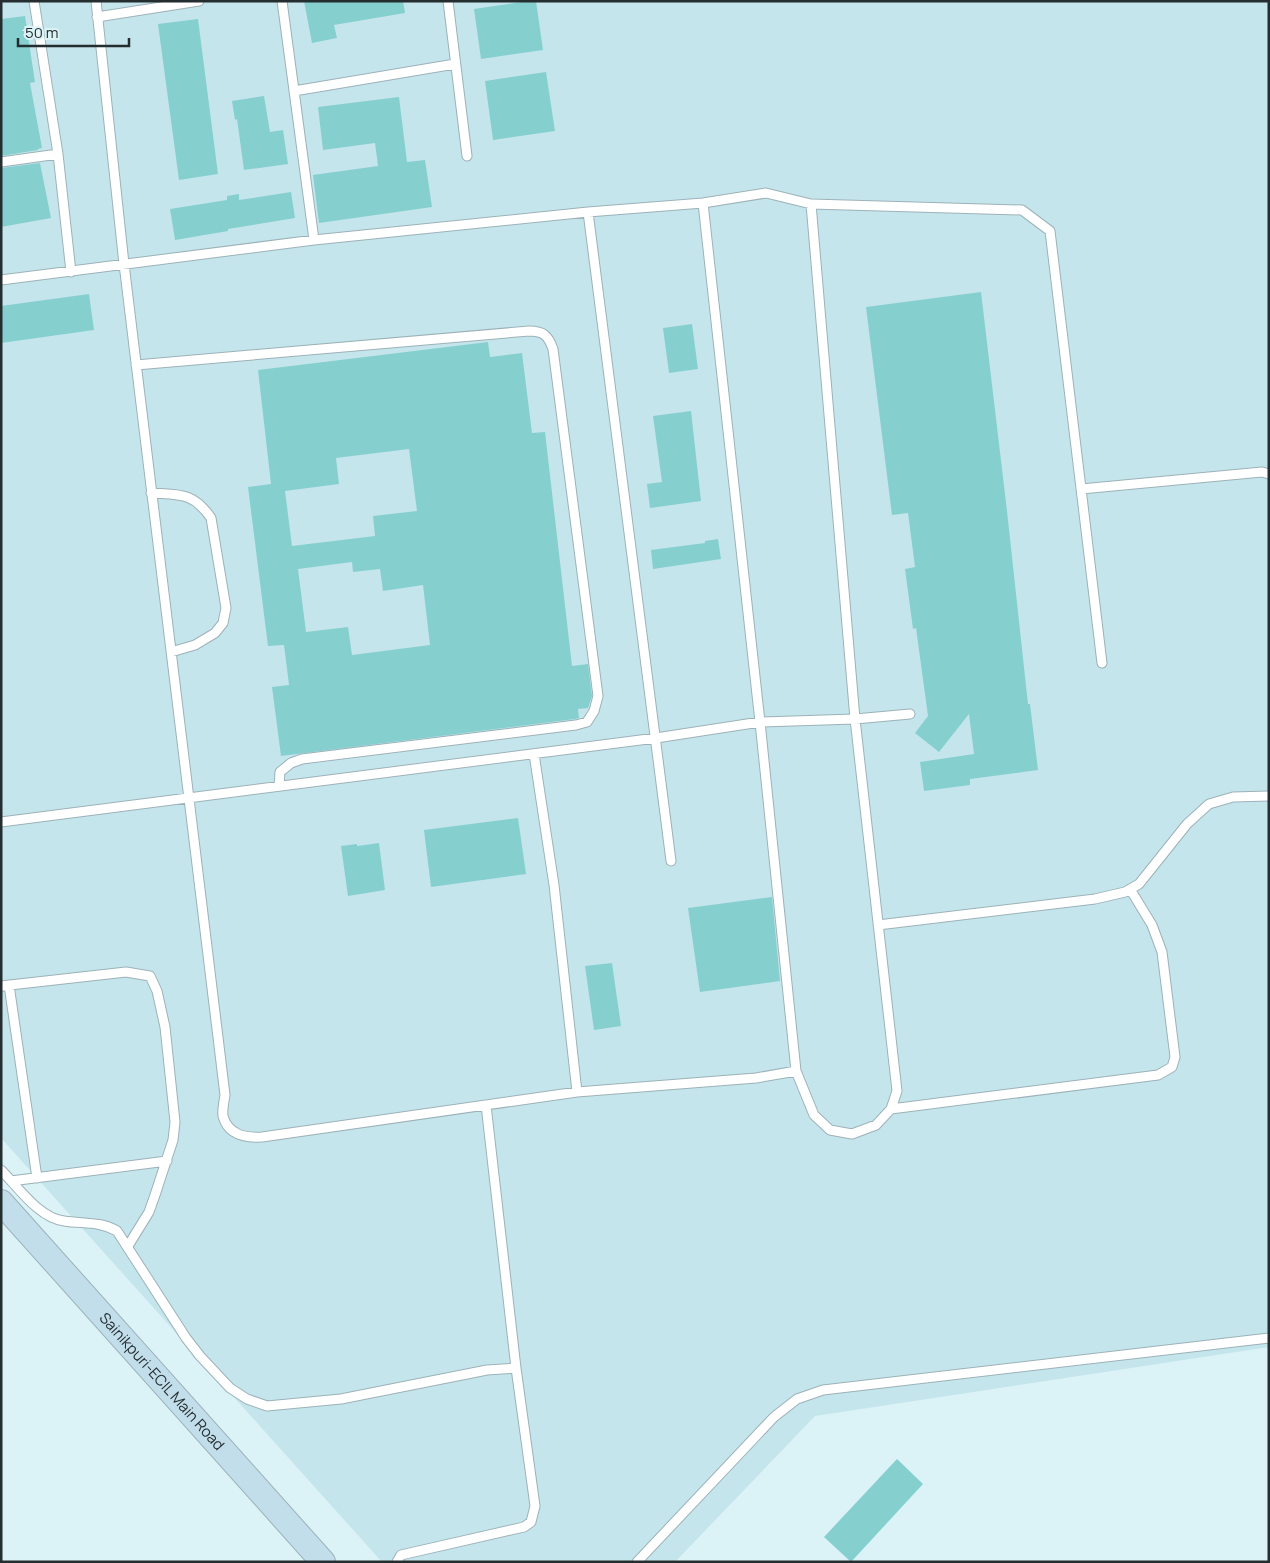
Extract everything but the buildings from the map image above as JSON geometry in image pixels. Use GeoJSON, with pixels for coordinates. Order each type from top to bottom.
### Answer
{"type":"FeatureCollection","features":[{"type":"Feature","properties":{"kind":"street","name":"Sainikpuri-ECIL Main Road"},"geometry":{"type":"LineString","coordinates":[[6,1192],[323,1562]]}},
{"type":"Feature","properties":{"kind":"lane"},"geometry":{"type":"LineString","coordinates":[[34,1],[58,154],[70,272]]}},
{"type":"Feature","properties":{"kind":"lane"},"geometry":{"type":"LineString","coordinates":[[96,1],[124,264],[225,1096],[223,1115],[228,1126],[237,1135],[262,1138],[577,1092],[756,1078],[796,1071]]}},
{"type":"Feature","properties":{"kind":"lane"},"geometry":{"type":"LineString","coordinates":[[97,16],[199,1]]}},
{"type":"Feature","properties":{"kind":"lane"},"geometry":{"type":"LineString","coordinates":[[282,1],[314,240]]}},
{"type":"Feature","properties":{"kind":"lane"},"geometry":{"type":"LineString","coordinates":[[448,1],[467,156]]}},
{"type":"Feature","properties":{"kind":"lane"},"geometry":{"type":"LineString","coordinates":[[294,91],[455,64]]}},
{"type":"Feature","properties":{"kind":"lane"},"geometry":{"type":"LineString","coordinates":[[1,162],[58,154]]}},
{"type":"Feature","properties":{"kind":"lane"},"geometry":{"type":"LineString","coordinates":[[1,280],[314,240],[588,212],[704,203],[766,193],[811,204],[1022,210],[1050,231],[1102,663]]}},
{"type":"Feature","properties":{"kind":"lane"},"geometry":{"type":"LineString","coordinates":[[704,203],[796,1071],[814,1115],[830,1130],[852,1134],[876,1125],[891,1109],[897,1091],[854,719],[811,204]]}},
{"type":"Feature","properties":{"kind":"lane"},"geometry":{"type":"LineString","coordinates":[[588,212],[671,861]]}},
{"type":"Feature","properties":{"kind":"lane"},"geometry":{"type":"LineString","coordinates":[[136,365],[529,331],[540,331],[549,339],[553,349],[598,696],[594,711],[587,722],[576,725],[302,759],[291,763],[280,772],[279,786]]}},
{"type":"Feature","properties":{"kind":"lane"},"geometry":{"type":"LineString","coordinates":[[1081,489],[1262,472],[1269,474]]}},
{"type":"Feature","properties":{"kind":"lane"},"geometry":{"type":"LineString","coordinates":[[151,493],[188,496],[204,507],[211,518],[226,608],[223,624],[215,633],[195,645],[171,652]]}},
{"type":"Feature","properties":{"kind":"lane"},"geometry":{"type":"LineString","coordinates":[[1,822],[656,738],[760,722],[854,719],[910,714]]}},
{"type":"Feature","properties":{"kind":"lane"},"geometry":{"type":"LineString","coordinates":[[534,754],[554,885],[577,1092]]}},
{"type":"Feature","properties":{"kind":"lane"},"geometry":{"type":"LineString","coordinates":[[878,925],[1095,899],[1124,892],[1139,884],[1187,824],[1209,804],[1233,797],[1269,796]]}},
{"type":"Feature","properties":{"kind":"lane"},"geometry":{"type":"LineString","coordinates":[[891,1109],[1158,1075],[1172,1067],[1175,1057],[1162,952],[1152,924],[1130,889]]}},
{"type":"Feature","properties":{"kind":"lane"},"geometry":{"type":"LineString","coordinates":[[37,1178],[5,986],[126,972],[150,976],[157,991],[165,1027],[175,1122],[173,1140],[167,1161],[148,1212],[128,1246]]}},
{"type":"Feature","properties":{"kind":"lane"},"geometry":{"type":"LineString","coordinates":[[397,1562],[401,1555],[524,1527],[531,1522],[534,1506],[486,1105]]}},
{"type":"Feature","properties":{"kind":"lane"},"geometry":{"type":"LineString","coordinates":[[6,1192],[37,1178],[167,1161]]}},
{"type":"Feature","properties":{"kind":"lane"},"geometry":{"type":"LineString","coordinates":[[1,1170],[6,1192]]}},
{"type":"Feature","properties":{"kind":"lane"},"geometry":{"type":"LineString","coordinates":[[6,1192],[62,1221],[100,1223],[117,1231],[200,1356],[230,1388],[247,1399],[267,1406],[340,1399],[487,1370],[516,1368]]}},
{"type":"Feature","properties":{"kind":"lane"},"geometry":{"type":"LineString","coordinates":[[637,1562],[774,1417],[797,1399],[823,1390],[1269,1338]]}},
{"type":"Feature","properties":{"kind":"shaded area"},"geometry":{"type":"Polygon","coordinates":[[[1,1],[1269,1],[1269,1347],[815,1416],[675,1562],[382,1562],[1,1138],[1,1]]]}}]}
